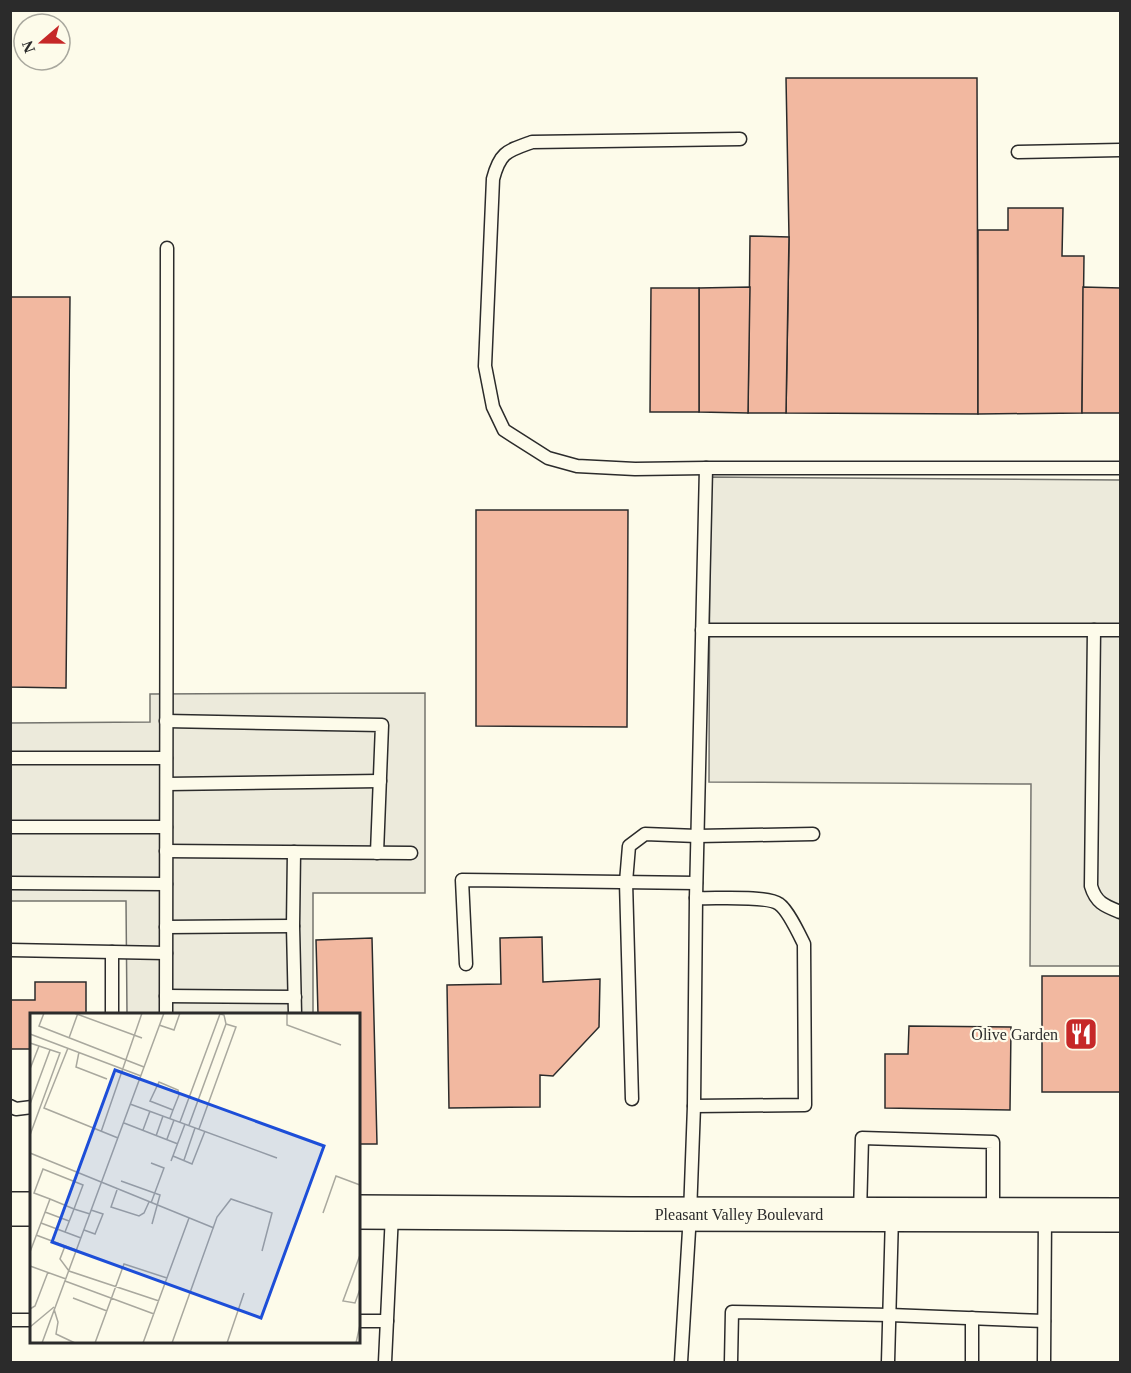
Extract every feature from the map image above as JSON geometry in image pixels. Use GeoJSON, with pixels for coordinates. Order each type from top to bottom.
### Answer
{"type":"FeatureCollection","features":[{"type":"Feature","properties":{"kind":"main road"},"geometry":{"type":"LineString","coordinates":[[10,1209],[30,1209]]}},
{"type":"Feature","properties":{"kind":"main road","name":"Pleasant Valley Boulevard"},"geometry":{"type":"LineString","coordinates":[[360,1212],[1120,1215]]}},
{"type":"Feature","properties":{"kind":"lane"},"geometry":{"type":"LineString","coordinates":[[740,140],[532,142],[508,151],[497,163],[493,179],[485,366],[493,407],[504,430],[548,458],[577,465],[635,469],[1120,468]]}},
{"type":"Feature","properties":{"kind":"lane"},"geometry":{"type":"LineString","coordinates":[[1018,152],[1120,150]]}},
{"type":"Feature","properties":{"kind":"lane"},"geometry":{"type":"LineString","coordinates":[[166,1013],[167,248]]}},
{"type":"Feature","properties":{"kind":"lane"},"geometry":{"type":"LineString","coordinates":[[681,1362],[694,1106],[696,883],[706,468]]}},
{"type":"Feature","properties":{"kind":"lane"},"geometry":{"type":"LineString","coordinates":[[702,630],[1120,630]]}},
{"type":"Feature","properties":{"kind":"lane"},"geometry":{"type":"LineString","coordinates":[[1094,630],[1091,886],[1094,896],[1107,907],[1120,912]]}},
{"type":"Feature","properties":{"kind":"lane"},"geometry":{"type":"LineString","coordinates":[[166,721],[382,724],[376,853]]}},
{"type":"Feature","properties":{"kind":"lane"},"geometry":{"type":"LineString","coordinates":[[10,759],[166,758]]}},
{"type":"Feature","properties":{"kind":"lane"},"geometry":{"type":"LineString","coordinates":[[167,784],[380,781]]}},
{"type":"Feature","properties":{"kind":"lane"},"geometry":{"type":"LineString","coordinates":[[10,826],[166,827]]}},
{"type":"Feature","properties":{"kind":"lane"},"geometry":{"type":"LineString","coordinates":[[632,1100],[626,882],[629,846],[645,834],[697,836],[813,834]]}},
{"type":"Feature","properties":{"kind":"lane"},"geometry":{"type":"LineString","coordinates":[[166,851],[411,853]]}},
{"type":"Feature","properties":{"kind":"lane"},"geometry":{"type":"LineString","coordinates":[[294,852],[295,1013]]}},
{"type":"Feature","properties":{"kind":"lane"},"geometry":{"type":"LineString","coordinates":[[466,964],[462,880],[696,883]]}},
{"type":"Feature","properties":{"kind":"lane"},"geometry":{"type":"LineString","coordinates":[[10,883],[166,884]]}},
{"type":"Feature","properties":{"kind":"lane"},"geometry":{"type":"LineString","coordinates":[[694,1106],[805,1105],[804,944],[796,928],[781,905],[769,900],[696,898]]}},
{"type":"Feature","properties":{"kind":"lane"},"geometry":{"type":"LineString","coordinates":[[166,927],[293,926]]}},
{"type":"Feature","properties":{"kind":"lane"},"geometry":{"type":"LineString","coordinates":[[10,950],[166,952]]}},
{"type":"Feature","properties":{"kind":"lane"},"geometry":{"type":"LineString","coordinates":[[112,952],[112,1013]]}},
{"type":"Feature","properties":{"kind":"lane"},"geometry":{"type":"LineString","coordinates":[[166,996],[295,997]]}},
{"type":"Feature","properties":{"kind":"lane"},"geometry":{"type":"LineString","coordinates":[[10,1106],[30,1107]]}},
{"type":"Feature","properties":{"kind":"lane"},"geometry":{"type":"LineString","coordinates":[[888,1362],[890,1315],[876,1214],[862,1138],[993,1142],[993,1215]]}},
{"type":"Feature","properties":{"kind":"lane"},"geometry":{"type":"LineString","coordinates":[[385,1362],[392,1212]]}},
{"type":"Feature","properties":{"kind":"lane"},"geometry":{"type":"LineString","coordinates":[[1044,1362],[1045,1215]]}},
{"type":"Feature","properties":{"kind":"lane"},"geometry":{"type":"LineString","coordinates":[[731,1362],[732,1312],[1044,1321]]}},
{"type":"Feature","properties":{"kind":"lane"},"geometry":{"type":"LineString","coordinates":[[972,1318],[972,1362]]}},
{"type":"Feature","properties":{"kind":"lane"},"geometry":{"type":"LineString","coordinates":[[10,1320],[30,1320]]}},
{"type":"Feature","properties":{"kind":"lane"},"geometry":{"type":"LineString","coordinates":[[360,1321],[387,1321]]}},
{"type":"Feature","properties":{"kind":"shaded area"},"geometry":{"type":"Polygon","coordinates":[[[710,477],[1120,480],[1120,966],[1030,966],[1031,784],[709,782],[710,477]]]}},
{"type":"Feature","properties":{"kind":"shaded area"},"geometry":{"type":"Polygon","coordinates":[[[425,693],[425,893],[313,893],[313,1013],[127,1013],[126,901],[11,901],[10,723],[150,722],[150,694],[425,693]]]}},
{"type":"Feature","properties":{"kind":"building"},"geometry":{"type":"Polygon","coordinates":[[[786,78],[977,78],[978,414],[786,413],[789,237],[786,78]]]}},
{"type":"Feature","properties":{"kind":"building"},"geometry":{"type":"Polygon","coordinates":[[[1008,208],[1063,208],[1062,256],[1084,256],[1082,413],[978,414],[978,230],[1008,230],[1008,208]]]}},
{"type":"Feature","properties":{"kind":"building"},"geometry":{"type":"Polygon","coordinates":[[[750,236],[789,237],[786,413],[748,413],[750,236]]]}},
{"type":"Feature","properties":{"kind":"building"},"geometry":{"type":"Polygon","coordinates":[[[750,287],[748,413],[699,412],[699,288],[750,287]]]}},
{"type":"Feature","properties":{"kind":"building"},"geometry":{"type":"Polygon","coordinates":[[[1083,287],[1120,288],[1120,413],[1082,413],[1083,287]]]}},
{"type":"Feature","properties":{"kind":"building"},"geometry":{"type":"Polygon","coordinates":[[[651,288],[699,288],[699,412],[650,412],[651,288]]]}},
{"type":"Feature","properties":{"kind":"building"},"geometry":{"type":"Polygon","coordinates":[[[10,297],[70,297],[66,688],[10,687],[10,297]]]}},
{"type":"Feature","properties":{"kind":"building"},"geometry":{"type":"Polygon","coordinates":[[[476,510],[628,510],[627,727],[476,726],[476,510]]]}},
{"type":"Feature","properties":{"kind":"building"},"geometry":{"type":"Polygon","coordinates":[[[542,937],[543,982],[600,979],[599,1027],[553,1076],[540,1075],[540,1107],[449,1108],[447,985],[501,984],[500,938],[542,937]]]}},
{"type":"Feature","properties":{"kind":"building"},"geometry":{"type":"Polygon","coordinates":[[[372,938],[377,1144],[360,1144],[360,1013],[318,1013],[316,940],[372,938]]]}},
{"type":"Feature","properties":{"kind":"building","name":"Olive Garden"},"geometry":{"type":"Polygon","coordinates":[[[1042,976],[1120,976],[1120,1092],[1042,1092],[1042,976]]]}},
{"type":"Feature","properties":{"kind":"building"},"geometry":{"type":"Polygon","coordinates":[[[35,982],[86,982],[86,1013],[30,1013],[30,1049],[10,1049],[10,1000],[35,1000],[35,982]]]}},
{"type":"Feature","properties":{"kind":"building"},"geometry":{"type":"Polygon","coordinates":[[[909,1026],[1011,1027],[1010,1110],[885,1108],[885,1054],[908,1054],[909,1026]]]}},
{"type":"Feature","properties":{"kind":"place","name":"Olive Garden"},"geometry":{"type":"Point","coordinates":[1081,1034]}}]}
